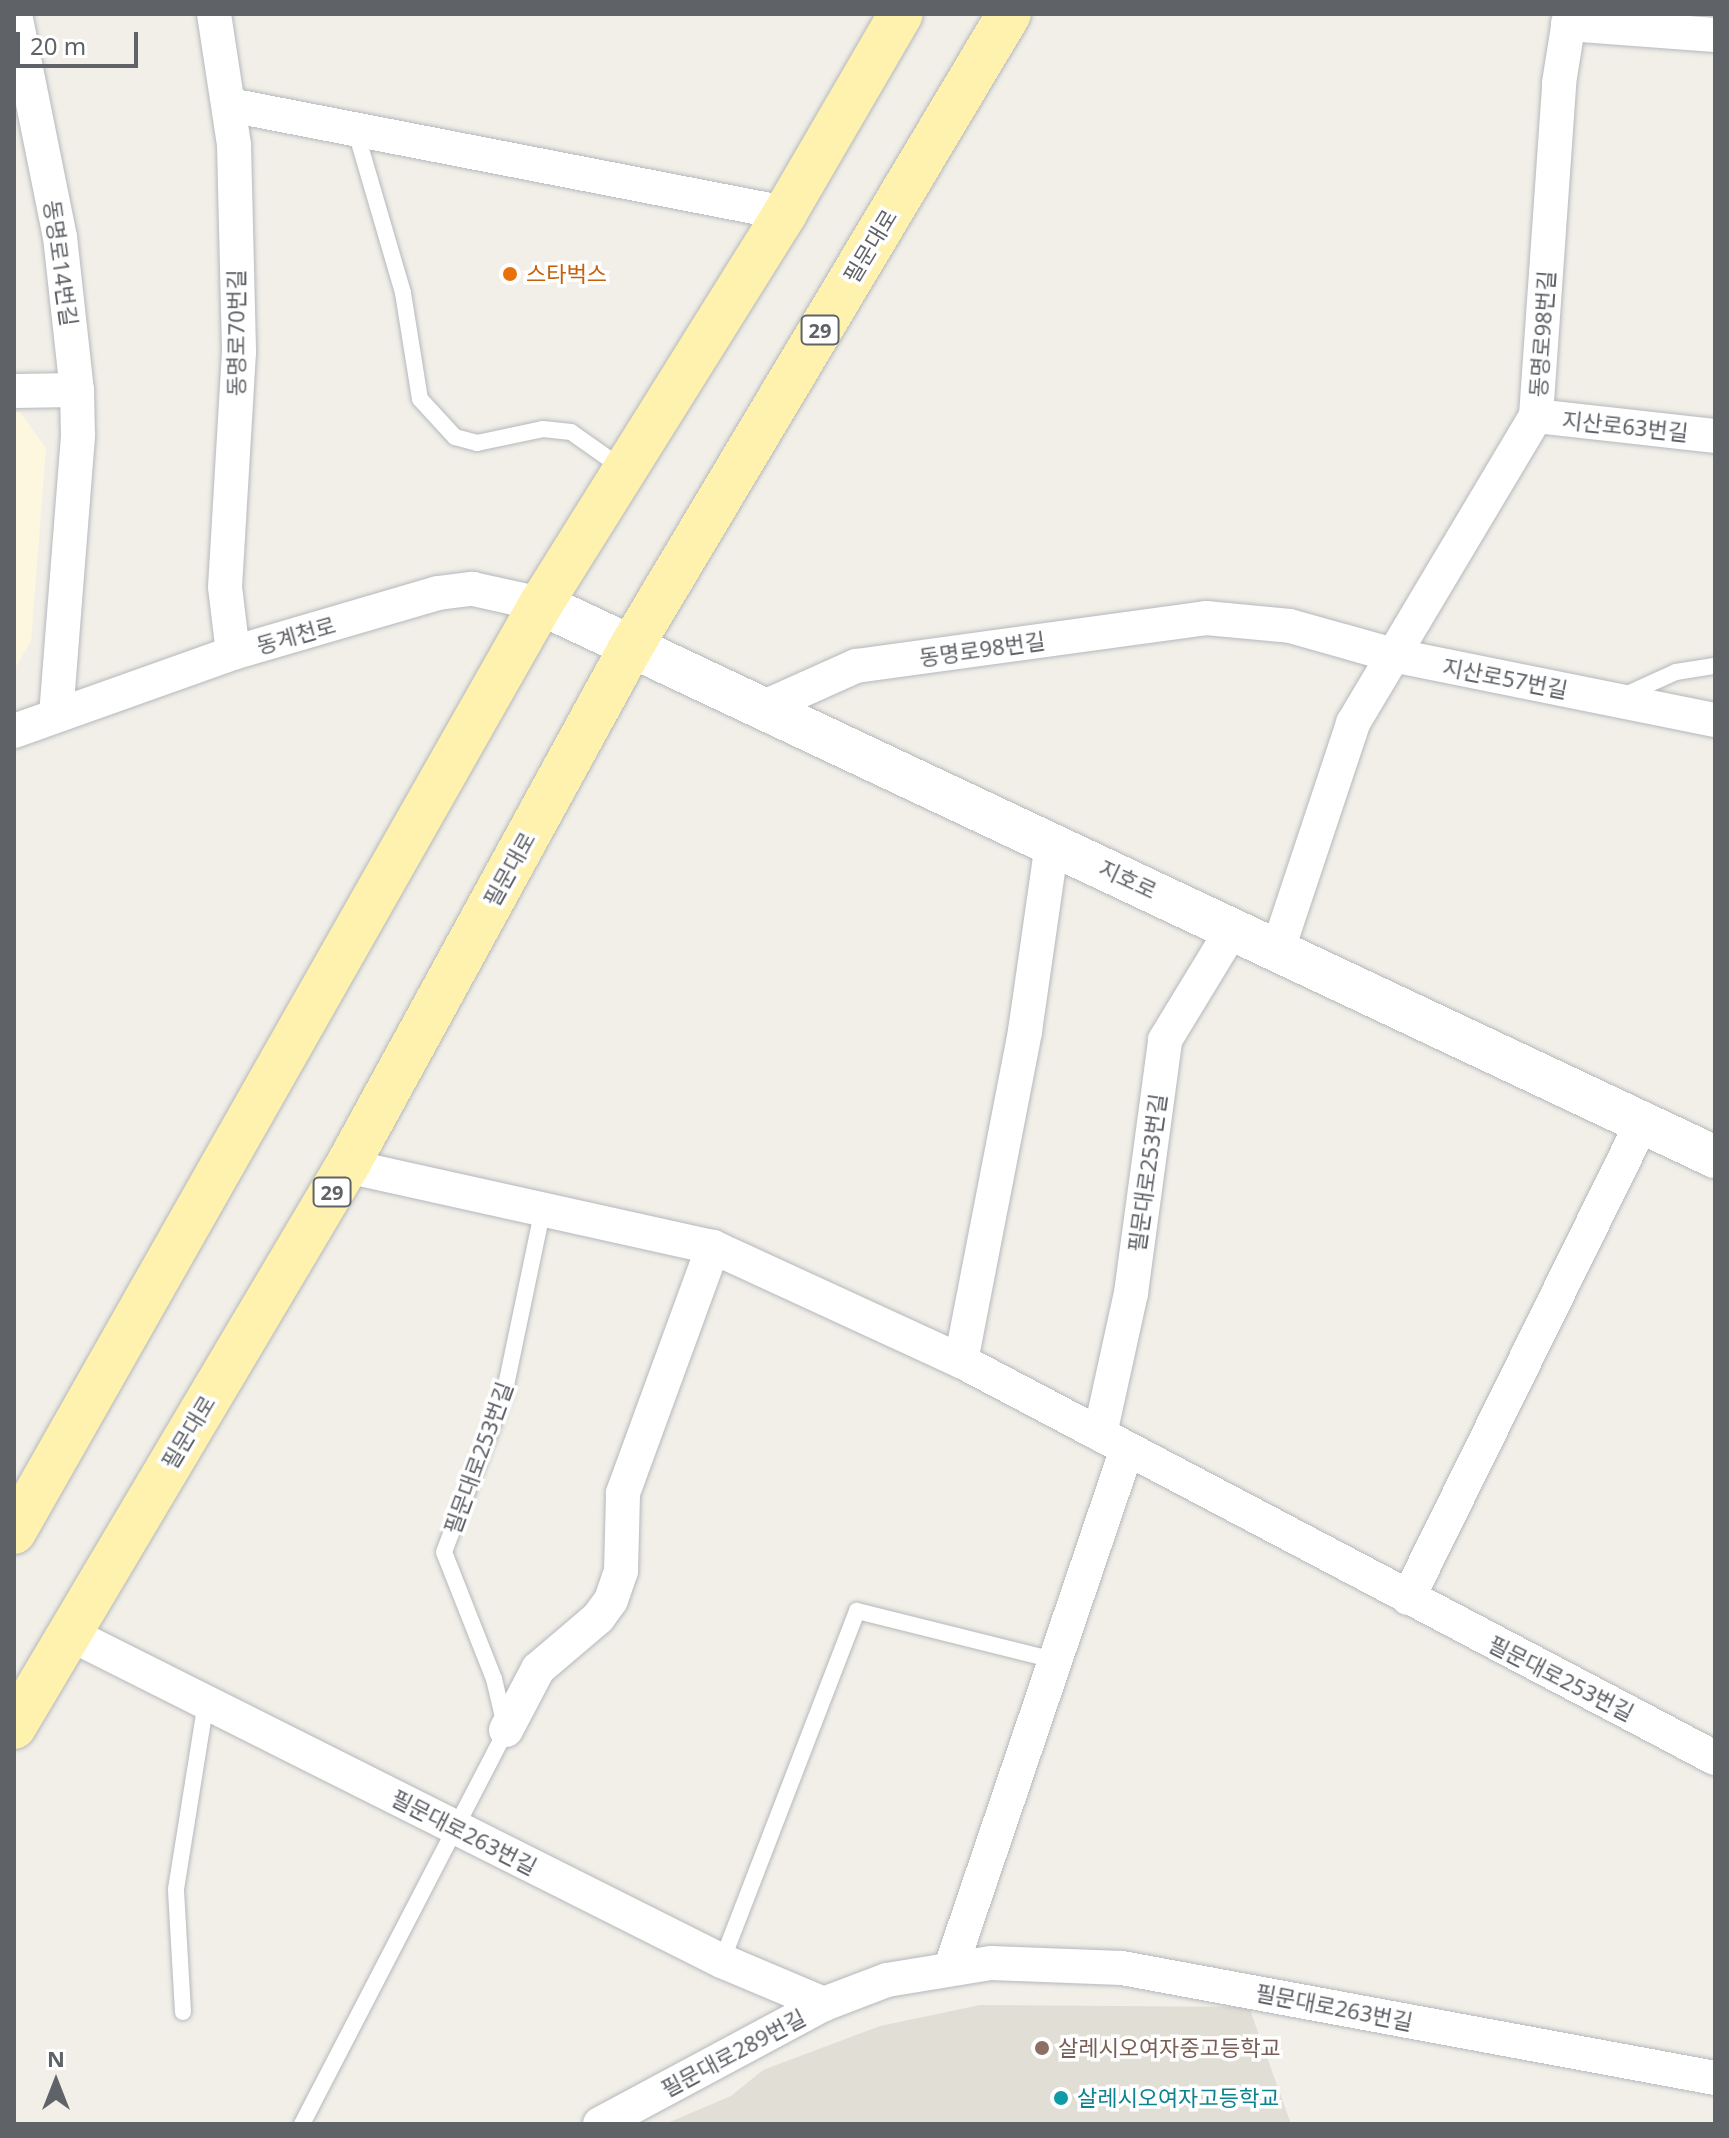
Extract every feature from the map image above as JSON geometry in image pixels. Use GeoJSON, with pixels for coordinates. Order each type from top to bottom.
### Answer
{"type":"FeatureCollection","features":[{"type":"Feature","properties":{"kind":"main road"},"geometry":{"type":"LineString","coordinates":[[14,1532],[541,604],[785,213],[901,14]]}},
{"type":"Feature","properties":{"kind":"main road","name":"필문대로"},"geometry":{"type":"LineString","coordinates":[[14,1727],[347,1166],[631,647],[1009,14]]}},
{"type":"Feature","properties":{"kind":"street","name":"동명로14번길"},"geometry":{"type":"LineString","coordinates":[[15,14],[22,72],[60,237],[77,390]]}},
{"type":"Feature","properties":{"kind":"street","name":"동명로70번길"},"geometry":{"type":"LineString","coordinates":[[214,14],[230,105],[239,352],[225,587],[233,653]]}},
{"type":"Feature","properties":{"kind":"street","name":"동명로98번길"},"geometry":{"type":"LineString","coordinates":[[1278,949],[1353,723],[1397,656],[1536,416],[1559,83],[1569,19],[1715,35]]}},
{"type":"Feature","properties":{"kind":"street"},"geometry":{"type":"LineString","coordinates":[[230,105],[356,132],[704,193],[785,213]]}},
{"type":"Feature","properties":{"kind":"street"},"geometry":{"type":"LineString","coordinates":[[14,391],[77,390],[78,436],[56,713]]}},
{"type":"Feature","properties":{"kind":"street","name":"지산로63번길"},"geometry":{"type":"LineString","coordinates":[[1536,416],[1715,436]]}},
{"type":"Feature","properties":{"kind":"street","name":"동계천로"},"geometry":{"type":"LineString","coordinates":[[14,731],[56,713],[233,653],[438,593],[473,589],[541,604]]}},
{"type":"Feature","properties":{"kind":"street","name":"지호로"},"geometry":{"type":"LineString","coordinates":[[541,604],[1715,1157]]}},
{"type":"Feature","properties":{"kind":"street","name":"동명로98번길"},"geometry":{"type":"LineString","coordinates":[[762,708],[856,666],[1206,618],[1290,626],[1397,656]]}},
{"type":"Feature","properties":{"kind":"street","name":"지산로57번길"},"geometry":{"type":"LineString","coordinates":[[1397,656],[1715,720]]}},
{"type":"Feature","properties":{"kind":"street"},"geometry":{"type":"LineString","coordinates":[[961,1361],[1025,1031],[1052,843]]}},
{"type":"Feature","properties":{"kind":"street","name":"필문대로253번길"},"geometry":{"type":"LineString","coordinates":[[1113,1442],[1165,1040],[1233,928]]}},
{"type":"Feature","properties":{"kind":"street"},"geometry":{"type":"LineString","coordinates":[[1408,1598],[1642,1123]]}},
{"type":"Feature","properties":{"kind":"street","name":"필문대로253번길"},"geometry":{"type":"LineString","coordinates":[[347,1166],[542,1213],[713,1247],[961,1361],[1715,1758]]}},
{"type":"Feature","properties":{"kind":"street"},"geometry":{"type":"LineString","coordinates":[[506,1730],[538,1669],[598,1618],[611,1600],[621,1571],[623,1493],[713,1247]]}},
{"type":"Feature","properties":{"kind":"street"},"geometry":{"type":"LineString","coordinates":[[951,1967],[1054,1660],[1113,1442]]}},
{"type":"Feature","properties":{"kind":"street","name":"필문대로263번길"},"geometry":{"type":"LineString","coordinates":[[68,1633],[722,1961],[824,2004],[887,1980],[951,1967],[1045,1963],[1122,1968],[1715,2078]]}},
{"type":"Feature","properties":{"kind":"street","name":"필문대로289번길"},"geometry":{"type":"LineString","coordinates":[[600,2124],[824,2004]]}},
{"type":"Feature","properties":{"kind":"lane"},"geometry":{"type":"LineString","coordinates":[[356,132],[403,293],[420,399],[455,437],[477,443],[543,429],[571,432],[623,469]]}},
{"type":"Feature","properties":{"kind":"lane"},"geometry":{"type":"LineString","coordinates":[[1614,700],[1676,672],[1715,666]]}},
{"type":"Feature","properties":{"kind":"lane","name":"필문대로253번길"},"geometry":{"type":"LineString","coordinates":[[506,1730],[494,1679],[444,1552],[504,1395],[542,1213]]}},
{"type":"Feature","properties":{"kind":"lane"},"geometry":{"type":"LineString","coordinates":[[722,1961],[857,1611],[1054,1660]]}},
{"type":"Feature","properties":{"kind":"lane"},"geometry":{"type":"LineString","coordinates":[[183,2012],[176,1889],[206,1702]]}},
{"type":"Feature","properties":{"kind":"lane"},"geometry":{"type":"LineString","coordinates":[[302,2124],[506,1730]]}},
{"type":"Feature","properties":{"kind":"shaded area"},"geometry":{"type":"Polygon","coordinates":[[[14,412],[20,412],[46,448],[31,641],[14,670],[14,412]]]}},
{"type":"Feature","properties":{"kind":"shaded area","name":"살레시오여자중고등학교"},"geometry":{"type":"Polygon","coordinates":[[[980,2005],[1249,2007],[1291,2124],[665,2124],[731,2096],[763,2070],[880,2026],[980,2005]]]}},
{"type":"Feature","properties":{"kind":"place","name":"스타벅스"},"geometry":{"type":"Point","coordinates":[510,274]}},
{"type":"Feature","properties":{"kind":"place","name":"살레시오여자중고등학교"},"geometry":{"type":"Point","coordinates":[1042,2048]}},
{"type":"Feature","properties":{"kind":"place","name":"살레시오여자고등학교"},"geometry":{"type":"Point","coordinates":[1061,2098]}}]}
